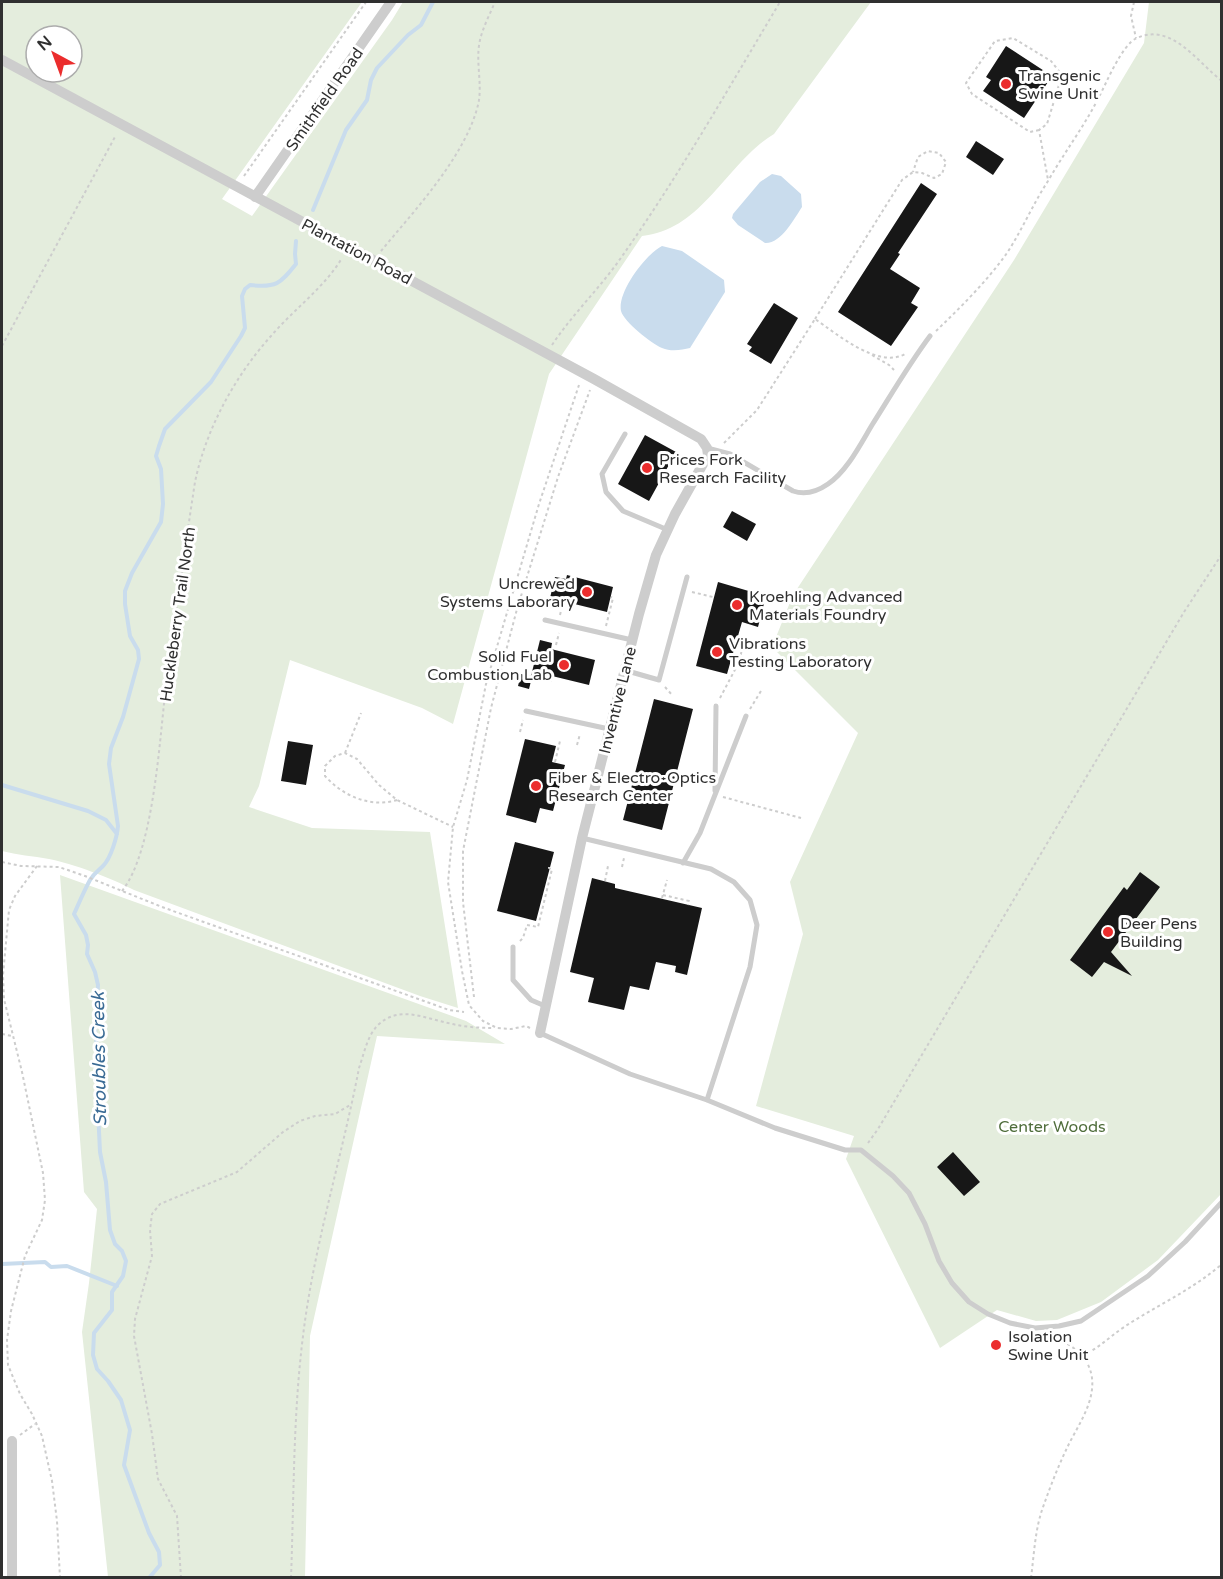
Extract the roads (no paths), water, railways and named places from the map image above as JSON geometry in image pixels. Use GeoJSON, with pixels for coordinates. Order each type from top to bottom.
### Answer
{"type":"FeatureCollection","features":[{"type":"Feature","properties":{"kind":"street","name":"Smithfield Road"},"geometry":{"type":"LineString","coordinates":[[255,197],[391,2]]}},
{"type":"Feature","properties":{"kind":"street","name":"Plantation Road"},"geometry":{"type":"LineString","coordinates":[[2,60],[594,379],[688,431],[701,439],[707,448]]}},
{"type":"Feature","properties":{"kind":"street","name":"Inventive Lane"},"geometry":{"type":"LineString","coordinates":[[540,1033],[582,838],[624,670],[656,555],[705,465],[708,455],[707,448]]}},
{"type":"Feature","properties":{"kind":"street"},"geometry":{"type":"LineString","coordinates":[[12,1441],[12,1578]]}},
{"type":"Feature","properties":{"kind":"lane"},"geometry":{"type":"LineString","coordinates":[[707,448],[730,454],[802,494],[828,484],[839,474],[855,452],[930,336]]}},
{"type":"Feature","properties":{"kind":"lane"},"geometry":{"type":"LineString","coordinates":[[625,434],[602,474],[606,492],[622,511],[668,530]]}},
{"type":"Feature","properties":{"kind":"lane"},"geometry":{"type":"LineString","coordinates":[[624,670],[659,680],[687,577]]}},
{"type":"Feature","properties":{"kind":"lane"},"geometry":{"type":"LineString","coordinates":[[545,620],[632,640]]}},
{"type":"Feature","properties":{"kind":"lane"},"geometry":{"type":"LineString","coordinates":[[715,795],[716,705]]}},
{"type":"Feature","properties":{"kind":"lane"},"geometry":{"type":"LineString","coordinates":[[526,711],[609,729]]}},
{"type":"Feature","properties":{"kind":"lane"},"geometry":{"type":"LineString","coordinates":[[683,862],[700,833],[746,716]]}},
{"type":"Feature","properties":{"kind":"lane"},"geometry":{"type":"LineString","coordinates":[[582,838],[711,869],[734,882],[750,900],[757,925],[750,967],[707,1100]]}},
{"type":"Feature","properties":{"kind":"lane"},"geometry":{"type":"LineString","coordinates":[[513,946],[513,980],[531,1000],[547,1006]]}},
{"type":"Feature","properties":{"kind":"lane"},"geometry":{"type":"LineString","coordinates":[[540,1033],[630,1074],[707,1100],[775,1128],[845,1150],[861,1150],[893,1176],[909,1193],[925,1224],[939,1261],[952,1283],[969,1302],[988,1314],[1010,1323],[1035,1328],[1081,1321],[1138,1282],[1185,1242],[1221,1202]]}},
{"type":"Feature","properties":{"kind":"water"},"geometry":{"type":"Polygon","coordinates":[[[772,174],[781,176],[801,194],[802,207],[782,235],[765,243],[738,225],[732,218],[760,182],[772,174]]]}},
{"type":"Feature","properties":{"kind":"water"},"geometry":{"type":"Polygon","coordinates":[[[662,246],[682,251],[724,280],[725,292],[690,348],[673,350],[662,348],[638,332],[621,311],[623,294],[634,274],[655,250],[662,246]]]}},
{"type":"Feature","properties":{"kind":"waterway","name":"Stroubles Creek"},"geometry":{"type":"LineString","coordinates":[[313,210],[346,130],[367,100],[371,80],[377,68],[408,35],[421,25],[433,2]]}},
{"type":"Feature","properties":{"kind":"waterway","name":"Stroubles Creek"},"geometry":{"type":"LineString","coordinates":[[149,1578],[160,1565],[159,1552],[149,1533],[124,1465],[130,1430],[121,1400],[97,1369],[93,1355],[94,1333],[112,1310],[112,1292],[123,1276],[126,1261],[122,1251],[115,1244],[110,1230],[106,1182],[100,1152],[99,1067],[95,1028],[98,985],[87,954],[86,935],[74,914],[90,880],[109,858],[118,826],[109,764],[111,748],[123,717],[139,659],[138,650],[130,636],[125,591],[132,573],[161,522],[163,504],[161,469],[156,456],[159,446],[165,429],[211,382],[241,336],[245,328],[242,296],[245,289],[250,285],[272,285],[286,276],[296,264],[296,241]]}},
{"type":"Feature","properties":{"kind":"waterway"},"geometry":{"type":"LineString","coordinates":[[2,785],[88,811],[106,820],[117,834]]}},
{"type":"Feature","properties":{"kind":"waterway"},"geometry":{"type":"LineString","coordinates":[[2,1264],[45,1262],[51,1267],[67,1266],[117,1286]]}},
{"type":"Feature","properties":{"kind":"place","name":"Transgenic Swine Unit"},"geometry":{"type":"Point","coordinates":[1006,84]}},
{"type":"Feature","properties":{"kind":"place","name":"Prices Fork Research Facility"},"geometry":{"type":"Point","coordinates":[647,468]}},
{"type":"Feature","properties":{"kind":"place","name":"Uncrewed Systems Laborary"},"geometry":{"type":"Point","coordinates":[587,592]}},
{"type":"Feature","properties":{"kind":"place","name":"Kroehling Advanced Materials Foundry"},"geometry":{"type":"Point","coordinates":[737,605]}},
{"type":"Feature","properties":{"kind":"place","name":"Vibrations Testing Laboratory"},"geometry":{"type":"Point","coordinates":[717,652]}},
{"type":"Feature","properties":{"kind":"place","name":"Solid Fuel Combustion Lab"},"geometry":{"type":"Point","coordinates":[564,665]}},
{"type":"Feature","properties":{"kind":"place","name":"Fiber & Electro-Optics Research Center"},"geometry":{"type":"Point","coordinates":[536,786]}},
{"type":"Feature","properties":{"kind":"place","name":"Deer Pens Building"},"geometry":{"type":"Point","coordinates":[1108,932]}},
{"type":"Feature","properties":{"kind":"place","name":"Isolation Swine Unit"},"geometry":{"type":"Point","coordinates":[996,1345]}},
{"type":"Feature","properties":{"kind":"park label","name":"Center Woods"},"geometry":{"type":"Point","coordinates":[1052,1126]}}]}
